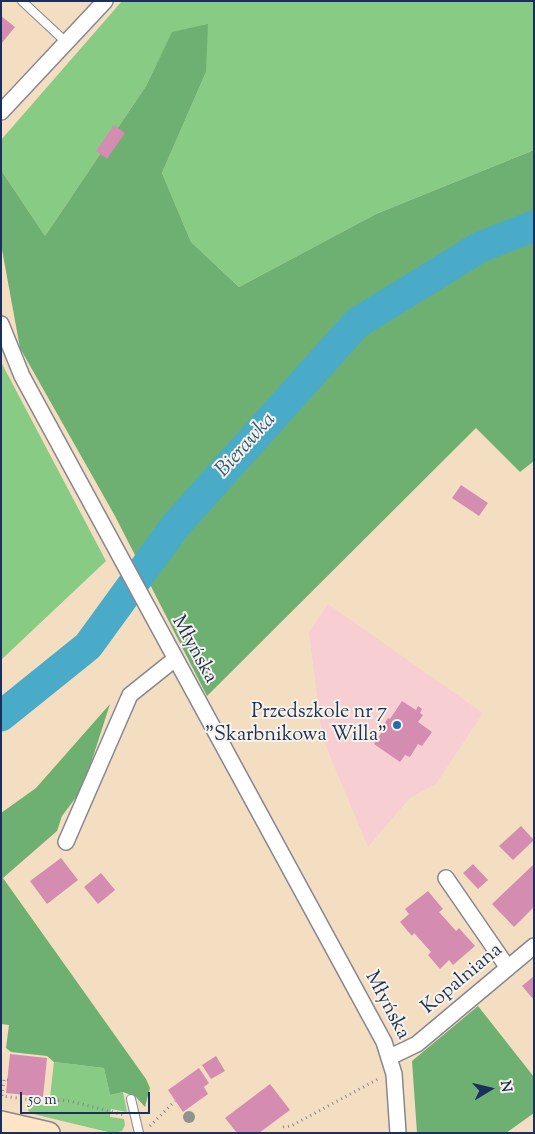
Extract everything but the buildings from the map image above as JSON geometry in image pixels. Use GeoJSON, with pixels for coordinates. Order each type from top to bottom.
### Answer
{"type":"FeatureCollection","features":[{"type":"Feature","properties":{"kind":"main road"},"geometry":{"type":"LineString","coordinates":[[1,1122],[49,1133]]}},
{"type":"Feature","properties":{"kind":"street"},"geometry":{"type":"LineString","coordinates":[[1,112],[105,1]]}},
{"type":"Feature","properties":{"kind":"street","name":"Młyńska"},"geometry":{"type":"LineString","coordinates":[[1,324],[22,376],[384,1042],[390,1057],[398,1133]]}},
{"type":"Feature","properties":{"kind":"street"},"geometry":{"type":"LineString","coordinates":[[66,842],[130,695],[175,659]]}},
{"type":"Feature","properties":{"kind":"street"},"geometry":{"type":"LineString","coordinates":[[446,878],[508,968]]}},
{"type":"Feature","properties":{"kind":"street","name":"Kopalniana"},"geometry":{"type":"LineString","coordinates":[[390,1057],[416,1044],[534,946]]}},
{"type":"Feature","properties":{"kind":"lane"},"geometry":{"type":"LineString","coordinates":[[22,1],[67,43]]}},
{"type":"Feature","properties":{"kind":"lane"},"geometry":{"type":"LineString","coordinates":[[131,1099],[139,1133]]}},
{"type":"Feature","properties":{"kind":"path"},"geometry":{"type":"LineString","coordinates":[[8,1080],[4,1079],[2,1096],[46,1102],[46,1099],[86,1103],[111,1113],[127,1116]]}},
{"type":"Feature","properties":{"kind":"path"},"geometry":{"type":"LineString","coordinates":[[284,1127],[291,1126],[378,1079]]}},
{"type":"Feature","properties":{"kind":"path"},"geometry":{"type":"LineString","coordinates":[[150,1126],[175,1101]]}},
{"type":"Feature","properties":{"kind":"shaded area","name":"Przedszkole nr 7 \"Skarbnikowa Willa\""},"geometry":{"type":"Polygon","coordinates":[[[328,604],[483,713],[436,784],[410,798],[368,847],[322,737],[309,632],[328,604]]]}},
{"type":"Feature","properties":{"kind":"green space"},"geometry":{"type":"Polygon","coordinates":[[[122,1],[534,1],[534,150],[376,214],[239,287],[191,242],[162,173],[206,72],[172,33],[146,86],[45,236],[1,170],[1,140],[122,1]]]}},
{"type":"Feature","properties":{"kind":"green space"},"geometry":{"type":"Polygon","coordinates":[[[208,24],[206,72],[162,173],[191,242],[239,287],[376,214],[534,150],[534,461],[520,472],[476,428],[207,696],[115,516],[20,348],[1,244],[1,170],[45,236],[146,86],[172,32],[208,24]]]}},
{"type":"Feature","properties":{"kind":"green space"},"geometry":{"type":"Polygon","coordinates":[[[1,362],[106,561],[1,660],[1,362]]]}},
{"type":"Feature","properties":{"kind":"green space"},"geometry":{"type":"Polygon","coordinates":[[[110,704],[83,788],[62,816],[57,831],[3,878],[146,1079],[150,1088],[145,1107],[136,1097],[123,1092],[110,1095],[104,1068],[54,1062],[47,1056],[11,1052],[6,1048],[9,1025],[1,1024],[1,813],[36,788],[110,704]]]}},
{"type":"Feature","properties":{"kind":"green space"},"geometry":{"type":"Polygon","coordinates":[[[478,1006],[534,1077],[534,1113],[506,1133],[417,1133],[412,1061],[478,1006]]]}},
{"type":"Feature","properties":{"kind":"green space"},"geometry":{"type":"Polygon","coordinates":[[[54,1062],[104,1068],[110,1095],[123,1092],[127,1112],[111,1109],[110,1117],[124,1119],[125,1125],[122,1131],[112,1133],[29,1113],[27,1103],[49,1106],[54,1062]]]}},
{"type":"Feature","properties":{"kind":"waterway","name":"Bierawka"},"geometry":{"type":"LineString","coordinates":[[1,716],[88,646],[176,525],[357,323],[480,247],[534,226]]}},
{"type":"Feature","properties":{"kind":"place","name":"Przedszkole nr 7 \"Skarbnikowa Willa\""},"geometry":{"type":"Point","coordinates":[397,725]}}]}
